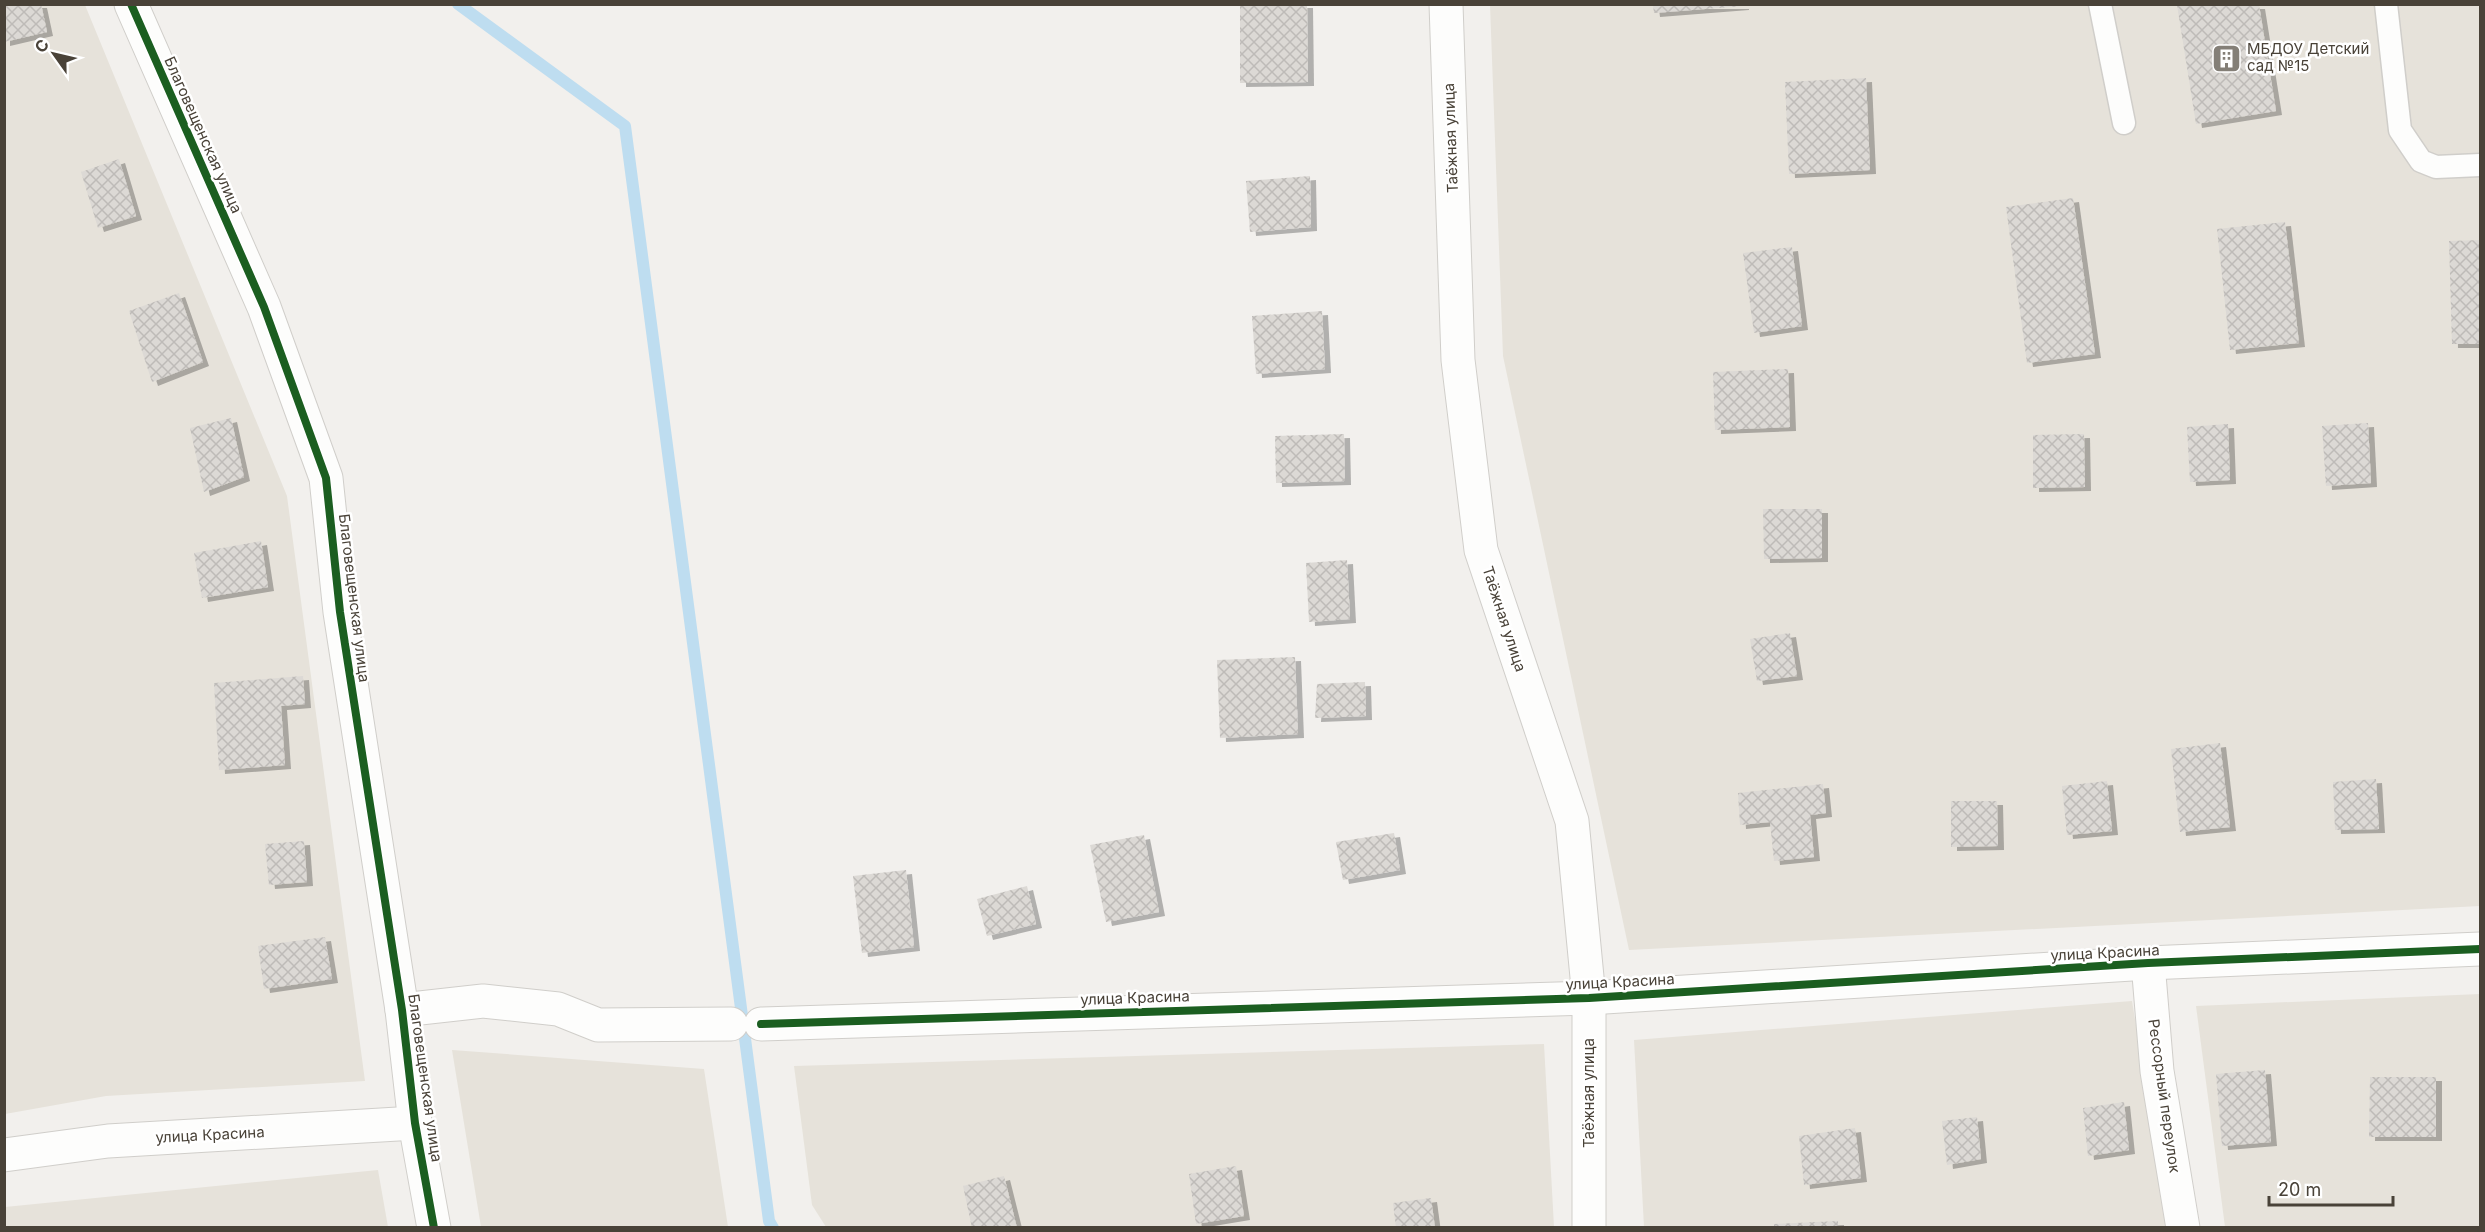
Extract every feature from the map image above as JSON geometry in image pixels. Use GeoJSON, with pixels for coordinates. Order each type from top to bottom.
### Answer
{"type":"FeatureCollection","features":[{"type":"Feature","properties":{"kind":"street","name":"Благовещенская улица"},"geometry":{"type":"LineString","coordinates":[[131,4],[264,307],[326,478],[340,612],[402,1010],[415,1123],[434,1227]]}},
{"type":"Feature","properties":{"kind":"street","name":"Таёжная улица"},"geometry":{"type":"LineString","coordinates":[[1446,4],[1458,360],[1481,550],[1572,821],[1589,998],[1589,1227]]}},
{"type":"Feature","properties":{"kind":"street","name":"улица Красина"},"geometry":{"type":"LineString","coordinates":[[402,1010],[483,1001],[558,1009],[598,1025],[746,1024],[1589,998],[2148,963],[2481,949]]}},
{"type":"Feature","properties":{"kind":"street","name":"Рессорный переулок"},"geometry":{"type":"LineString","coordinates":[[2148,963],[2157,1071],[2183,1227]]}},
{"type":"Feature","properties":{"kind":"street","name":"улица Красина"},"geometry":{"type":"LineString","coordinates":[[4,1155],[108,1141],[415,1123]]}},
{"type":"Feature","properties":{"kind":"lane"},"geometry":{"type":"LineString","coordinates":[[2100,4],[2124,123]]}},
{"type":"Feature","properties":{"kind":"lane"},"geometry":{"type":"LineString","coordinates":[[2386,4],[2400,130],[2421,161],[2436,167],[2481,165]]}},
{"type":"Feature","properties":{"kind":"shaded area"},"geometry":{"type":"Polygon","coordinates":[[[5,5],[85,5],[287,496],[365,1081],[106,1096],[5,1114],[5,5]]]}},
{"type":"Feature","properties":{"kind":"shaded area"},"geometry":{"type":"Polygon","coordinates":[[[1490,5],[2480,5],[2480,906],[1629,950],[1503,356],[1490,5]]]}},
{"type":"Feature","properties":{"kind":"shaded area"},"geometry":{"type":"Polygon","coordinates":[[[2480,994],[2480,1227],[2225,1227],[2196,1006],[2480,994]]]}},
{"type":"Feature","properties":{"kind":"shaded area"},"geometry":{"type":"Polygon","coordinates":[[[2132,1001],[2169,1227],[1644,1227],[1634,1040],[2132,1001]]]}},
{"type":"Feature","properties":{"kind":"shaded area"},"geometry":{"type":"Polygon","coordinates":[[[1544,1044],[1554,1227],[826,1227],[812,1205],[794,1066],[1544,1044]]]}},
{"type":"Feature","properties":{"kind":"shaded area"},"geometry":{"type":"Polygon","coordinates":[[[452,1050],[704,1069],[728,1227],[481,1227],[452,1050]]]}},
{"type":"Feature","properties":{"kind":"shaded area"},"geometry":{"type":"Polygon","coordinates":[[[378,1170],[388,1227],[5,1227],[5,1207],[378,1170]]]}},
{"type":"Feature","properties":{"kind":"building"},"geometry":{"type":"Polygon","coordinates":[[[4,4],[41,4],[47,32],[4,42],[4,4]]]}},
{"type":"Feature","properties":{"kind":"building"},"geometry":{"type":"Polygon","coordinates":[[[1240,4],[1307,4],[1308,82],[1240,83],[1240,4]]]}},
{"type":"Feature","properties":{"kind":"building"},"geometry":{"type":"Polygon","coordinates":[[[1653,5],[1743,5],[1743,6],[1654,13],[1653,5]]]}},
{"type":"Feature","properties":{"kind":"building","name":"МБДОУ Детский сад №15"},"geometry":{"type":"Polygon","coordinates":[[[2177,5],[2259,5],[2276,111],[2196,124],[2177,5]]]}},
{"type":"Feature","properties":{"kind":"building"},"geometry":{"type":"Polygon","coordinates":[[[1866,78],[1870,170],[1789,174],[1785,82],[1866,78]]]}},
{"type":"Feature","properties":{"kind":"building"},"geometry":{"type":"Polygon","coordinates":[[[119,159],[136,216],[98,228],[81,172],[119,159]]]}},
{"type":"Feature","properties":{"kind":"building"},"geometry":{"type":"Polygon","coordinates":[[[1310,176],[1311,227],[1250,232],[1246,181],[1310,176]]]}},
{"type":"Feature","properties":{"kind":"building"},"geometry":{"type":"Polygon","coordinates":[[[2073,198],[2095,354],[2027,363],[2006,207],[2073,198]]]}},
{"type":"Feature","properties":{"kind":"building"},"geometry":{"type":"Polygon","coordinates":[[[2285,222],[2299,343],[2230,350],[2217,229],[2285,222]]]}},
{"type":"Feature","properties":{"kind":"building"},"geometry":{"type":"Polygon","coordinates":[[[2480,240],[2480,344],[2452,344],[2449,241],[2480,240]]]}},
{"type":"Feature","properties":{"kind":"building"},"geometry":{"type":"Polygon","coordinates":[[[1792,247],[1802,326],[1754,333],[1743,253],[1792,247]]]}},
{"type":"Feature","properties":{"kind":"building"},"geometry":{"type":"Polygon","coordinates":[[[179,293],[203,362],[152,382],[129,311],[179,293]]]}},
{"type":"Feature","properties":{"kind":"building"},"geometry":{"type":"Polygon","coordinates":[[[1322,311],[1325,369],[1256,374],[1252,316],[1322,311]]]}},
{"type":"Feature","properties":{"kind":"building"},"geometry":{"type":"Polygon","coordinates":[[[1788,369],[1790,427],[1715,430],[1713,372],[1788,369]]]}},
{"type":"Feature","properties":{"kind":"building"},"geometry":{"type":"Polygon","coordinates":[[[231,418],[244,477],[204,492],[190,428],[231,418]]]}},
{"type":"Feature","properties":{"kind":"building"},"geometry":{"type":"Polygon","coordinates":[[[2368,423],[2371,483],[2326,486],[2322,426],[2368,423]]]}},
{"type":"Feature","properties":{"kind":"building"},"geometry":{"type":"Polygon","coordinates":[[[2228,424],[2230,480],[2190,482],[2187,427],[2228,424]]]}},
{"type":"Feature","properties":{"kind":"building"},"geometry":{"type":"Polygon","coordinates":[[[1344,434],[1345,481],[1276,483],[1275,436],[1344,434]]]}},
{"type":"Feature","properties":{"kind":"building"},"geometry":{"type":"Polygon","coordinates":[[[2084,434],[2085,487],[2033,488],[2033,435],[2084,434]]]}},
{"type":"Feature","properties":{"kind":"building"},"geometry":{"type":"Polygon","coordinates":[[[1763,509],[1822,509],[1822,558],[1764,559],[1763,509]]]}},
{"type":"Feature","properties":{"kind":"building"},"geometry":{"type":"Polygon","coordinates":[[[261,541],[268,587],[202,598],[194,553],[261,541]]]}},
{"type":"Feature","properties":{"kind":"building"},"geometry":{"type":"Polygon","coordinates":[[[1347,560],[1350,619],[1309,622],[1306,563],[1347,560]]]}},
{"type":"Feature","properties":{"kind":"building"},"geometry":{"type":"Polygon","coordinates":[[[1790,633],[1797,676],[1757,681],[1750,639],[1790,633]]]}},
{"type":"Feature","properties":{"kind":"building"},"geometry":{"type":"Polygon","coordinates":[[[1295,657],[1298,734],[1220,738],[1217,660],[1295,657]]]}},
{"type":"Feature","properties":{"kind":"building"},"geometry":{"type":"Polygon","coordinates":[[[303,676],[305,704],[281,706],[285,765],[219,770],[214,683],[303,676]]]}},
{"type":"Feature","properties":{"kind":"building"},"geometry":{"type":"Polygon","coordinates":[[[1365,682],[1366,716],[1315,718],[1317,684],[1365,682]]]}},
{"type":"Feature","properties":{"kind":"building"},"geometry":{"type":"Polygon","coordinates":[[[2220,743],[2230,827],[2180,832],[2171,749],[2220,743]]]}},
{"type":"Feature","properties":{"kind":"building"},"geometry":{"type":"Polygon","coordinates":[[[2376,779],[2379,829],[2335,830],[2333,782],[2376,779]]]}},
{"type":"Feature","properties":{"kind":"building"},"geometry":{"type":"Polygon","coordinates":[[[2107,781],[2112,831],[2067,835],[2062,786],[2107,781]]]}},
{"type":"Feature","properties":{"kind":"building"},"geometry":{"type":"Polygon","coordinates":[[[1823,784],[1826,813],[1810,815],[1814,857],[1774,861],[1770,822],[1740,825],[1738,793],[1823,784]]]}},
{"type":"Feature","properties":{"kind":"building"},"geometry":{"type":"Polygon","coordinates":[[[1951,801],[1997,801],[1998,846],[1951,847],[1951,801]]]}},
{"type":"Feature","properties":{"kind":"building"},"geometry":{"type":"Polygon","coordinates":[[[1394,833],[1400,870],[1343,880],[1336,842],[1394,833]]]}},
{"type":"Feature","properties":{"kind":"building"},"geometry":{"type":"Polygon","coordinates":[[[1144,835],[1159,912],[1106,922],[1090,845],[1144,835]]]}},
{"type":"Feature","properties":{"kind":"building"},"geometry":{"type":"Polygon","coordinates":[[[304,841],[307,882],[269,885],[265,844],[304,841]]]}},
{"type":"Feature","properties":{"kind":"building"},"geometry":{"type":"Polygon","coordinates":[[[906,870],[914,947],[862,953],[853,876],[906,870]]]}},
{"type":"Feature","properties":{"kind":"building"},"geometry":{"type":"Polygon","coordinates":[[[1027,886],[1036,924],[987,936],[977,899],[1027,886]]]}},
{"type":"Feature","properties":{"kind":"building"},"geometry":{"type":"Polygon","coordinates":[[[325,937],[332,979],[264,989],[258,946],[325,937]]]}},
{"type":"Feature","properties":{"kind":"building"},"geometry":{"type":"Polygon","coordinates":[[[2265,1070],[2271,1142],[2222,1146],[2216,1074],[2265,1070]]]}},
{"type":"Feature","properties":{"kind":"building"},"geometry":{"type":"Polygon","coordinates":[[[2370,1077],[2436,1077],[2436,1137],[2369,1137],[2370,1077]]]}},
{"type":"Feature","properties":{"kind":"building"},"geometry":{"type":"Polygon","coordinates":[[[2124,1102],[2129,1150],[2088,1156],[2083,1108],[2124,1102]]]}},
{"type":"Feature","properties":{"kind":"building"},"geometry":{"type":"Polygon","coordinates":[[[1977,1117],[1981,1159],[1947,1165],[1942,1121],[1977,1117]]]}},
{"type":"Feature","properties":{"kind":"building"},"geometry":{"type":"Polygon","coordinates":[[[1855,1128],[1861,1178],[1804,1185],[1799,1136],[1855,1128]]]}},
{"type":"Feature","properties":{"kind":"building"},"geometry":{"type":"Polygon","coordinates":[[[1236,1166],[1244,1216],[1196,1224],[1189,1174],[1236,1166]]]}},
{"type":"Feature","properties":{"kind":"building"},"geometry":{"type":"Polygon","coordinates":[[[1004,1176],[1017,1228],[972,1228],[963,1186],[1004,1176]]]}},
{"type":"Feature","properties":{"kind":"building"},"geometry":{"type":"Polygon","coordinates":[[[1431,1198],[1435,1228],[1396,1228],[1393,1203],[1431,1198]]]}},
{"type":"Feature","properties":{"kind":"building"},"geometry":{"type":"Polygon","coordinates":[[[1838,1221],[1838,1228],[1774,1228],[1774,1224],[1838,1221]]]}},
{"type":"Feature","properties":{"kind":"waterway"},"geometry":{"type":"LineString","coordinates":[[458,4],[625,126],[769,1221],[773,1228]]}},
{"type":"Feature","properties":{"kind":"cycle path"},"geometry":{"type":"LineString","coordinates":[[131,4],[264,307],[326,478],[340,612],[402,1010],[415,1123],[434,1228]]}},
{"type":"Feature","properties":{"kind":"cycle path"},"geometry":{"type":"LineString","coordinates":[[761,1024],[1589,998],[2148,963],[2480,949]]}},
{"type":"Feature","properties":{"kind":"place","name":"МБДОУ Детский сад №15"},"geometry":{"type":"Point","coordinates":[2226,58]}}]}
